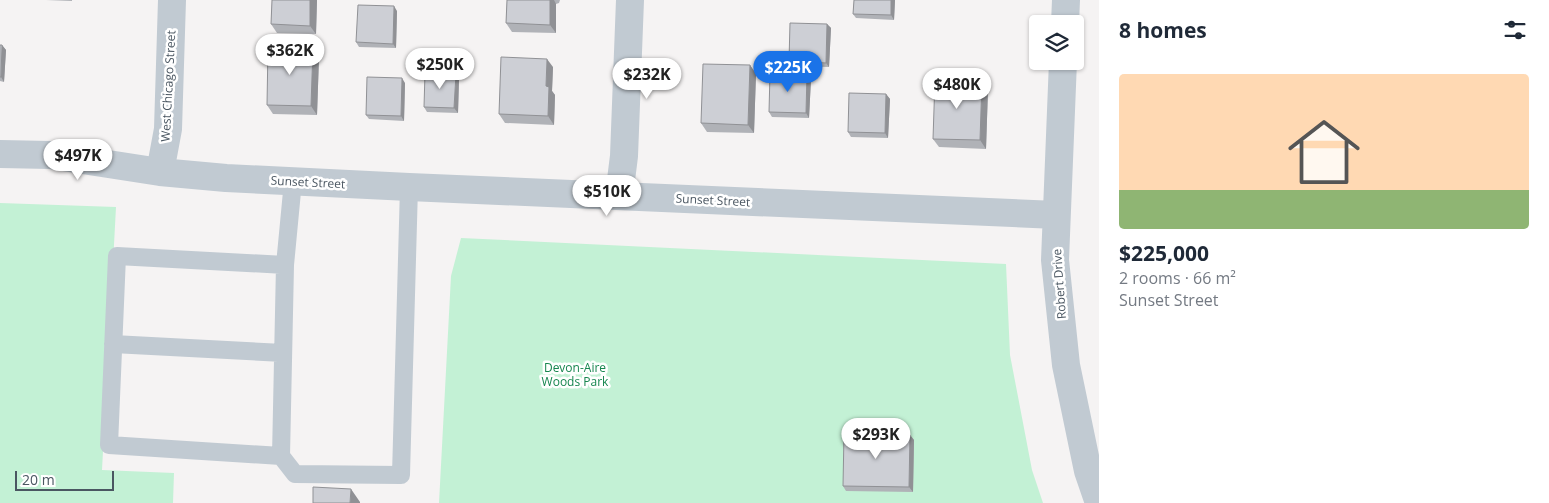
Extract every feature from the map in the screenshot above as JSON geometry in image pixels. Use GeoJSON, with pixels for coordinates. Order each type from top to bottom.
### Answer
{"type":"FeatureCollection","features":[{"type":"Feature","properties":{"kind":"street","name":"West Chicago Street"},"geometry":{"type":"LineString","coordinates":[[160,172],[168,129],[172,0]]}},
{"type":"Feature","properties":{"kind":"street"},"geometry":{"type":"LineString","coordinates":[[618,196],[624,156],[630,0]]}},
{"type":"Feature","properties":{"kind":"street"},"geometry":{"type":"LineString","coordinates":[[1065,15],[1066,0]]}},
{"type":"Feature","properties":{"kind":"street","name":"Robert Drive"},"geometry":{"type":"LineString","coordinates":[[1063,70],[1056,215],[1056,260],[1065,356],[1088,423],[1088,471],[1098,503]]}},
{"type":"Feature","properties":{"kind":"street","name":"Sunset Street"},"geometry":{"type":"LineString","coordinates":[[0,154],[50,155],[160,172],[226,178],[1056,215]]}},
{"type":"Feature","properties":{"kind":"lane"},"geometry":{"type":"LineString","coordinates":[[293,181],[285,264],[281,456],[295,474],[401,475],[409,187]]}},
{"type":"Feature","properties":{"kind":"lane"},"geometry":{"type":"LineString","coordinates":[[281,456],[109,445],[117,256],[285,264]]}},
{"type":"Feature","properties":{"kind":"lane"},"geometry":{"type":"LineString","coordinates":[[113,344],[283,353]]}},
{"type":"Feature","properties":{"kind":"green space"},"geometry":{"type":"Polygon","coordinates":[[[0,203],[116,207],[102,470],[174,473],[173,503],[0,503],[0,203]]]}},
{"type":"Feature","properties":{"kind":"green space","name":"Devon-Aire Woods Park"},"geometry":{"type":"Polygon","coordinates":[[[461,238],[1006,264],[1010,355],[1032,470],[1043,503],[439,503],[451,276],[461,238]]]}},
{"type":"Feature","properties":{"kind":"building"},"geometry":{"type":"Polygon","coordinates":[[[272,0],[310,0],[310,26],[271,24],[272,0]]]}},
{"type":"Feature","properties":{"kind":"building"},"geometry":{"type":"Polygon","coordinates":[[[507,0],[550,0],[550,25],[506,23],[507,0]]]}},
{"type":"Feature","properties":{"kind":"building"},"geometry":{"type":"Polygon","coordinates":[[[854,0],[891,0],[891,15],[853,14],[854,0]]]}},
{"type":"Feature","properties":{"kind":"building"},"geometry":{"type":"Polygon","coordinates":[[[358,5],[394,6],[393,44],[356,42],[358,5]]]}},
{"type":"Feature","properties":{"kind":"building"},"geometry":{"type":"Polygon","coordinates":[[[790,23],[827,24],[826,63],[789,61],[790,23]]]}},
{"type":"Feature","properties":{"kind":"building"},"geometry":{"type":"Polygon","coordinates":[[[0,45],[2,45],[1,77],[0,77],[0,45]]]}},
{"type":"Feature","properties":{"kind":"building"},"geometry":{"type":"Polygon","coordinates":[[[268,47],[313,48],[311,106],[267,105],[268,47]]]}},
{"type":"Feature","properties":{"kind":"building"},"geometry":{"type":"Polygon","coordinates":[[[501,57],[547,59],[546,86],[549,87],[548,116],[499,114],[501,57]]]}},
{"type":"Feature","properties":{"kind":"building"},"geometry":{"type":"Polygon","coordinates":[[[703,64],[750,65],[748,125],[701,123],[703,64]]]}},
{"type":"Feature","properties":{"kind":"building"},"geometry":{"type":"Polygon","coordinates":[[[425,73],[456,74],[454,108],[424,107],[425,73]]]}},
{"type":"Feature","properties":{"kind":"building"},"geometry":{"type":"Polygon","coordinates":[[[770,73],[807,74],[806,113],[769,112],[770,73]]]}},
{"type":"Feature","properties":{"kind":"building"},"geometry":{"type":"Polygon","coordinates":[[[367,77],[402,78],[401,116],[366,115],[367,77]]]}},
{"type":"Feature","properties":{"kind":"building"},"geometry":{"type":"Polygon","coordinates":[[[935,79],[982,81],[980,140],[933,139],[935,79]]]}},
{"type":"Feature","properties":{"kind":"building"},"geometry":{"type":"Polygon","coordinates":[[[849,93],[886,94],[885,133],[848,132],[849,93]]]}},
{"type":"Feature","properties":{"kind":"building"},"geometry":{"type":"Polygon","coordinates":[[[844,434],[910,435],[909,487],[843,486],[844,434]]]}},
{"type":"Feature","properties":{"kind":"building"},"geometry":{"type":"Polygon","coordinates":[[[313,487],[351,489],[350,503],[313,503],[313,487]]]}}]}
